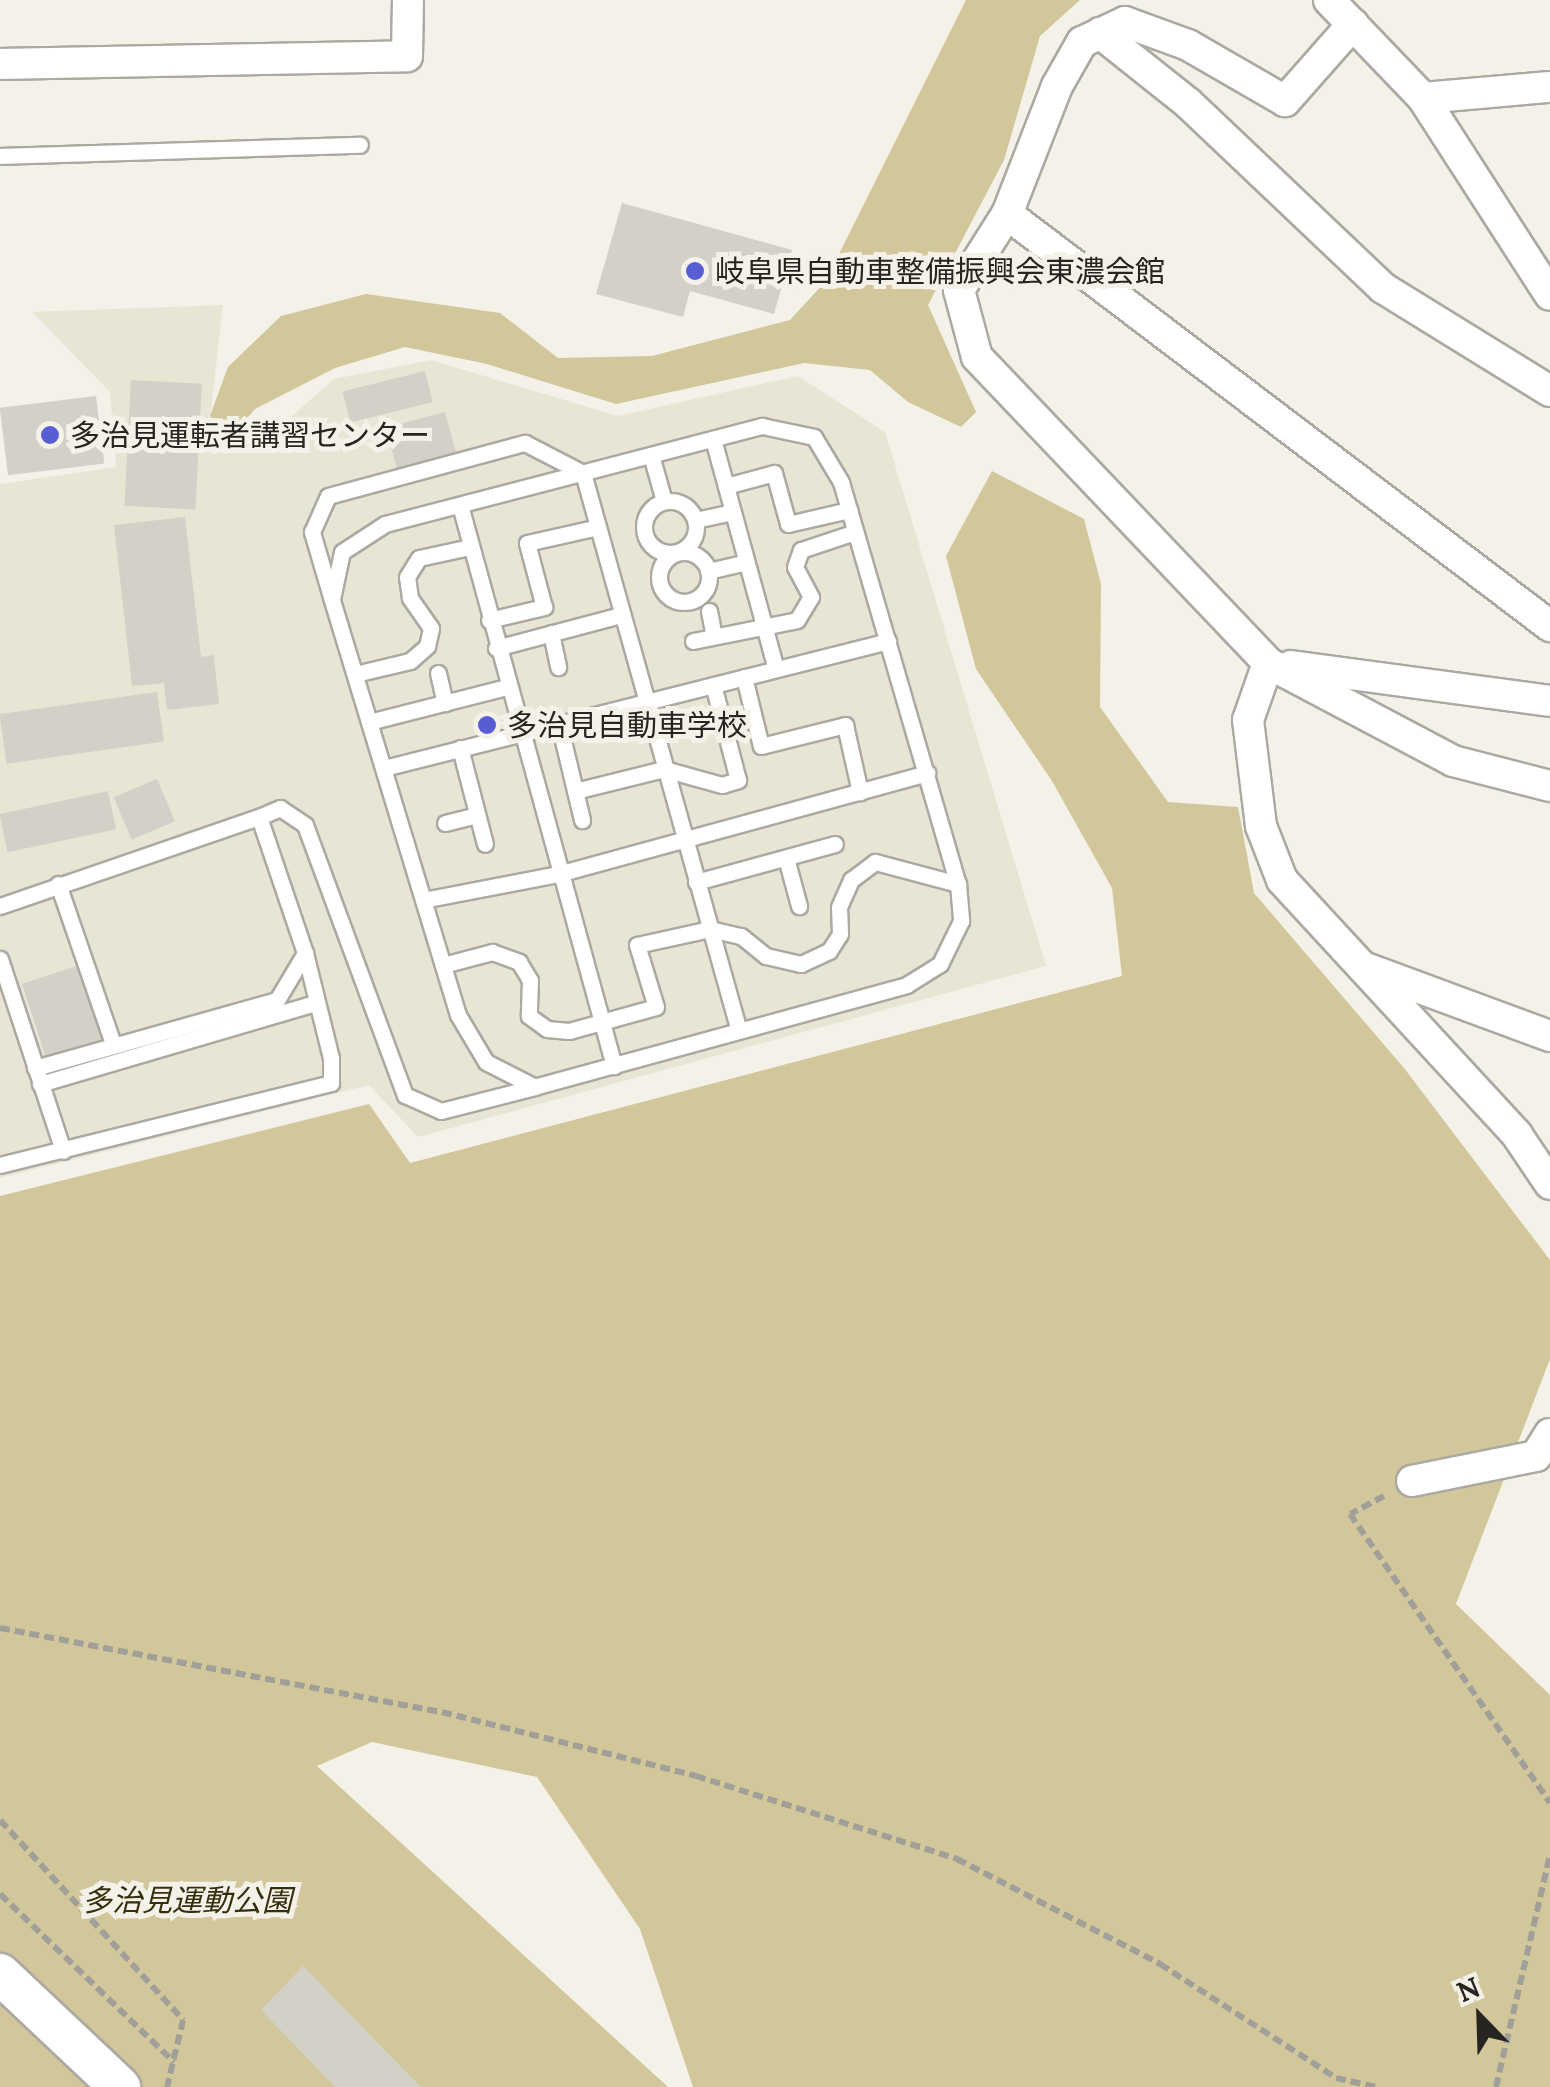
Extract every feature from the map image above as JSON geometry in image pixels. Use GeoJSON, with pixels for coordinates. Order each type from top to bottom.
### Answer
{"type":"FeatureCollection","features":[{"type":"Feature","properties":{"kind":"street"},"geometry":{"type":"LineString","coordinates":[[0,64],[407,56],[408,0]]}},
{"type":"Feature","properties":{"kind":"street"},"geometry":{"type":"LineString","coordinates":[[1329,0],[1423,98],[1550,295]]}},
{"type":"Feature","properties":{"kind":"street"},"geometry":{"type":"LineString","coordinates":[[1353,24],[1285,101],[1188,45],[1125,22],[1082,42],[1057,86],[1008,214],[959,290],[977,356],[1268,663],[1452,761],[1550,786]]}},
{"type":"Feature","properties":{"kind":"street"},"geometry":{"type":"LineString","coordinates":[[1100,33],[1188,103],[1383,288],[1550,392]]}},
{"type":"Feature","properties":{"kind":"street"},"geometry":{"type":"LineString","coordinates":[[1423,98],[1550,87]]}},
{"type":"Feature","properties":{"kind":"street"},"geometry":{"type":"LineString","coordinates":[[1008,214],[1550,626]]}},
{"type":"Feature","properties":{"kind":"street"},"geometry":{"type":"LineString","coordinates":[[1268,663],[1550,701]]}},
{"type":"Feature","properties":{"kind":"street"},"geometry":{"type":"LineString","coordinates":[[1268,663],[1248,720],[1261,826],[1282,880],[1518,1135],[1550,1162]]}},
{"type":"Feature","properties":{"kind":"street"},"geometry":{"type":"LineString","coordinates":[[1356,964],[1550,1036]]}},
{"type":"Feature","properties":{"kind":"street"},"geometry":{"type":"LineString","coordinates":[[1518,1135],[1550,1184]]}},
{"type":"Feature","properties":{"kind":"street"},"geometry":{"type":"LineString","coordinates":[[1412,1481],[1536,1456],[1550,1434]]}},
{"type":"Feature","properties":{"kind":"street"},"geometry":{"type":"LineString","coordinates":[[0,1974],[120,2087]]}},
{"type":"Feature","properties":{"kind":"lane"},"geometry":{"type":"LineString","coordinates":[[0,156],[360,145]]}},
{"type":"Feature","properties":{"kind":"lane"},"geometry":{"type":"LineString","coordinates":[[0,906],[280,808],[305,825],[405,1095],[441,1111],[907,985],[940,964],[961,921],[958,884],[850,510],[814,437],[762,426],[384,524],[342,552],[332,599]]}},
{"type":"Feature","properties":{"kind":"lane"},"geometry":{"type":"LineString","coordinates":[[712,439],[776,669]]}},
{"type":"Feature","properties":{"kind":"lane"},"geometry":{"type":"LineString","coordinates":[[535,1087],[486,1062],[458,1014],[312,532],[328,496],[525,443],[583,473],[739,1032]]}},
{"type":"Feature","properties":{"kind":"lane"},"geometry":{"type":"LineString","coordinates":[[651,455],[664,501]]}},
{"type":"Feature","properties":{"kind":"lane"},"geometry":{"type":"LineString","coordinates":[[726,486],[774,473],[788,524],[850,510]]}},
{"type":"Feature","properties":{"kind":"lane"},"geometry":{"type":"LineString","coordinates":[[708,571],[695,555],[678,553],[654,548],[644,534],[645,517],[664,501],[682,504],[695,520],[692,542],[678,553],[660,568],[668,598],[683,603],[699,598],[708,571]]}},
{"type":"Feature","properties":{"kind":"lane"},"geometry":{"type":"LineString","coordinates":[[460,505],[518,734],[614,1066]]}},
{"type":"Feature","properties":{"kind":"lane"},"geometry":{"type":"LineString","coordinates":[[695,520],[732,512]]}},
{"type":"Feature","properties":{"kind":"lane"},"geometry":{"type":"LineString","coordinates":[[489,620],[544,607],[527,543],[598,526]]}},
{"type":"Feature","properties":{"kind":"lane"},"geometry":{"type":"LineString","coordinates":[[694,641],[798,620],[809,609],[811,597],[796,567],[801,550],[856,532]]}},
{"type":"Feature","properties":{"kind":"lane"},"geometry":{"type":"LineString","coordinates":[[355,674],[410,660],[428,646],[432,628],[410,598],[407,577],[419,558],[470,547]]}},
{"type":"Feature","properties":{"kind":"lane"},"geometry":{"type":"LineString","coordinates":[[708,571],[746,562]]}},
{"type":"Feature","properties":{"kind":"lane"},"geometry":{"type":"LineString","coordinates":[[709,611],[714,636]]}},
{"type":"Feature","properties":{"kind":"lane"},"geometry":{"type":"LineString","coordinates":[[496,648],[621,616]]}},
{"type":"Feature","properties":{"kind":"lane"},"geometry":{"type":"LineString","coordinates":[[551,633],[558,667]]}},
{"type":"Feature","properties":{"kind":"lane"},"geometry":{"type":"LineString","coordinates":[[384,768],[888,641]]}},
{"type":"Feature","properties":{"kind":"lane"},"geometry":{"type":"LineString","coordinates":[[438,673],[445,703]]}},
{"type":"Feature","properties":{"kind":"lane"},"geometry":{"type":"LineString","coordinates":[[744,677],[761,746],[844,725],[860,792]]}},
{"type":"Feature","properties":{"kind":"lane"},"geometry":{"type":"LineString","coordinates":[[575,791],[664,769],[722,785],[738,780],[713,685]]}},
{"type":"Feature","properties":{"kind":"lane"},"geometry":{"type":"LineString","coordinates":[[369,722],[506,687]]}},
{"type":"Feature","properties":{"kind":"lane"},"geometry":{"type":"LineString","coordinates":[[559,724],[582,820]]}},
{"type":"Feature","properties":{"kind":"lane"},"geometry":{"type":"LineString","coordinates":[[460,748],[485,844]]}},
{"type":"Feature","properties":{"kind":"lane"},"geometry":{"type":"LineString","coordinates":[[423,900],[558,874],[927,774]]}},
{"type":"Feature","properties":{"kind":"lane"},"geometry":{"type":"LineString","coordinates":[[445,823],[478,816]]}},
{"type":"Feature","properties":{"kind":"lane"},"geometry":{"type":"LineString","coordinates":[[0,1166],[331,1083],[305,953],[259,818]]}},
{"type":"Feature","properties":{"kind":"lane"},"geometry":{"type":"LineString","coordinates":[[696,882],[836,844]]}},
{"type":"Feature","properties":{"kind":"lane"},"geometry":{"type":"LineString","coordinates":[[786,858],[799,906]]}},
{"type":"Feature","properties":{"kind":"lane"},"geometry":{"type":"LineString","coordinates":[[443,965],[492,952],[519,962],[530,980],[529,1016],[547,1029],[601,1023],[656,1007],[637,945],[710,929],[740,936],[766,956],[801,964],[828,951],[840,934],[839,907],[850,880],[876,862],[958,884]]}},
{"type":"Feature","properties":{"kind":"lane"},"geometry":{"type":"LineString","coordinates":[[58,884],[113,1044]]}},
{"type":"Feature","properties":{"kind":"lane"},"geometry":{"type":"LineString","coordinates":[[38,1076],[113,1044],[277,1000],[305,953]]}},
{"type":"Feature","properties":{"kind":"lane"},"geometry":{"type":"LineString","coordinates":[[0,959],[63,1150]]}},
{"type":"Feature","properties":{"kind":"lane"},"geometry":{"type":"LineString","coordinates":[[38,1076],[316,1003]]}},
{"type":"Feature","properties":{"kind":"path"},"geometry":{"type":"LineString","coordinates":[[1412,1481],[1350,1514],[1550,1803]]}},
{"type":"Feature","properties":{"kind":"path"},"geometry":{"type":"LineString","coordinates":[[0,1628],[442,1712],[696,1776],[956,1859],[1160,1964],[1336,2078],[1376,2087]]}},
{"type":"Feature","properties":{"kind":"path"},"geometry":{"type":"LineString","coordinates":[[0,1820],[183,2020],[168,2087]]}},
{"type":"Feature","properties":{"kind":"path"},"geometry":{"type":"LineString","coordinates":[[1496,2087],[1550,1856]]}},
{"type":"Feature","properties":{"kind":"path"},"geometry":{"type":"LineString","coordinates":[[0,1894],[175,2062]]}},
{"type":"Feature","properties":{"kind":"shaded area","name":"多治見自動車学校"},"geometry":{"type":"Polygon","coordinates":[[[223,305],[207,446],[286,421],[334,379],[431,360],[618,416],[798,376],[885,432],[1046,966],[418,1137],[369,1085],[0,1178],[0,484],[116,467],[110,392],[32,312],[223,305]]]}},
{"type":"Feature","properties":{"kind":"green space"},"geometry":{"type":"Polygon","coordinates":[[[966,0],[1080,0],[1040,36],[1004,160],[928,305],[976,412],[961,427],[908,402],[870,370],[804,363],[616,404],[487,364],[405,347],[335,368],[255,409],[231,437],[210,416],[228,367],[281,316],[366,294],[500,313],[558,358],[652,356],[790,320],[825,282],[966,0]]]}},
{"type":"Feature","properties":{"kind":"green space","name":"多治見運動公園"},"geometry":{"type":"Polygon","coordinates":[[[992,471],[1084,519],[1101,584],[1100,707],[1168,802],[1238,807],[1254,893],[1404,1068],[1550,1260],[1550,1359],[1456,1604],[1550,1695],[1550,2087],[693,2087],[640,1929],[537,1777],[372,1742],[317,1766],[668,2087],[0,2087],[0,1196],[369,1104],[410,1163],[1122,976],[1112,888],[1052,781],[976,669],[946,556],[992,471]]]}},
{"type":"Feature","properties":{"kind":"building","name":"岐阜県自動車整備振興会東濃会館"},"geometry":{"type":"Polygon","coordinates":[[[622,203],[792,250],[774,314],[690,291],[683,317],[596,294],[622,203]]]}},
{"type":"Feature","properties":{"kind":"building"},"geometry":{"type":"Polygon","coordinates":[[[425,371],[433,402],[350,423],[343,392],[425,371]]]}},
{"type":"Feature","properties":{"kind":"building"},"geometry":{"type":"Polygon","coordinates":[[[131,380],[202,384],[195,510],[124,506],[131,380]]]}},
{"type":"Feature","properties":{"kind":"building","name":"多治見運転者講習センター"},"geometry":{"type":"Polygon","coordinates":[[[96,396],[104,463],[8,475],[0,408],[96,396]]]}},
{"type":"Feature","properties":{"kind":"building"},"geometry":{"type":"Polygon","coordinates":[[[445,412],[457,458],[399,474],[386,428],[445,412]]]}},
{"type":"Feature","properties":{"kind":"building"},"geometry":{"type":"Polygon","coordinates":[[[185,517],[201,657],[214,655],[219,704],[167,710],[164,683],[132,686],[114,525],[185,517]]]}},
{"type":"Feature","properties":{"kind":"building"},"geometry":{"type":"Polygon","coordinates":[[[157,692],[164,742],[7,764],[0,714],[157,692]]]}},
{"type":"Feature","properties":{"kind":"building"},"geometry":{"type":"Polygon","coordinates":[[[157,779],[175,821],[132,840],[114,797],[157,779]]]}},
{"type":"Feature","properties":{"kind":"building"},"geometry":{"type":"Polygon","coordinates":[[[108,791],[116,829],[8,852],[0,814],[108,791]]]}},
{"type":"Feature","properties":{"kind":"building"},"geometry":{"type":"Polygon","coordinates":[[[80,965],[104,1040],[46,1059],[22,984],[80,965]]]}},
{"type":"Feature","properties":{"kind":"building"},"geometry":{"type":"Polygon","coordinates":[[[303,1966],[421,2087],[335,2087],[261,2010],[303,1966]]]}},
{"type":"Feature","properties":{"kind":"place","name":"岐阜県自動車整備振興会東濃会館"},"geometry":{"type":"Point","coordinates":[695,271]}},
{"type":"Feature","properties":{"kind":"place","name":"多治見運転者講習センター"},"geometry":{"type":"Point","coordinates":[50,435]}},
{"type":"Feature","properties":{"kind":"place","name":"多治見自動車学校"},"geometry":{"type":"Point","coordinates":[487,725]}}]}
